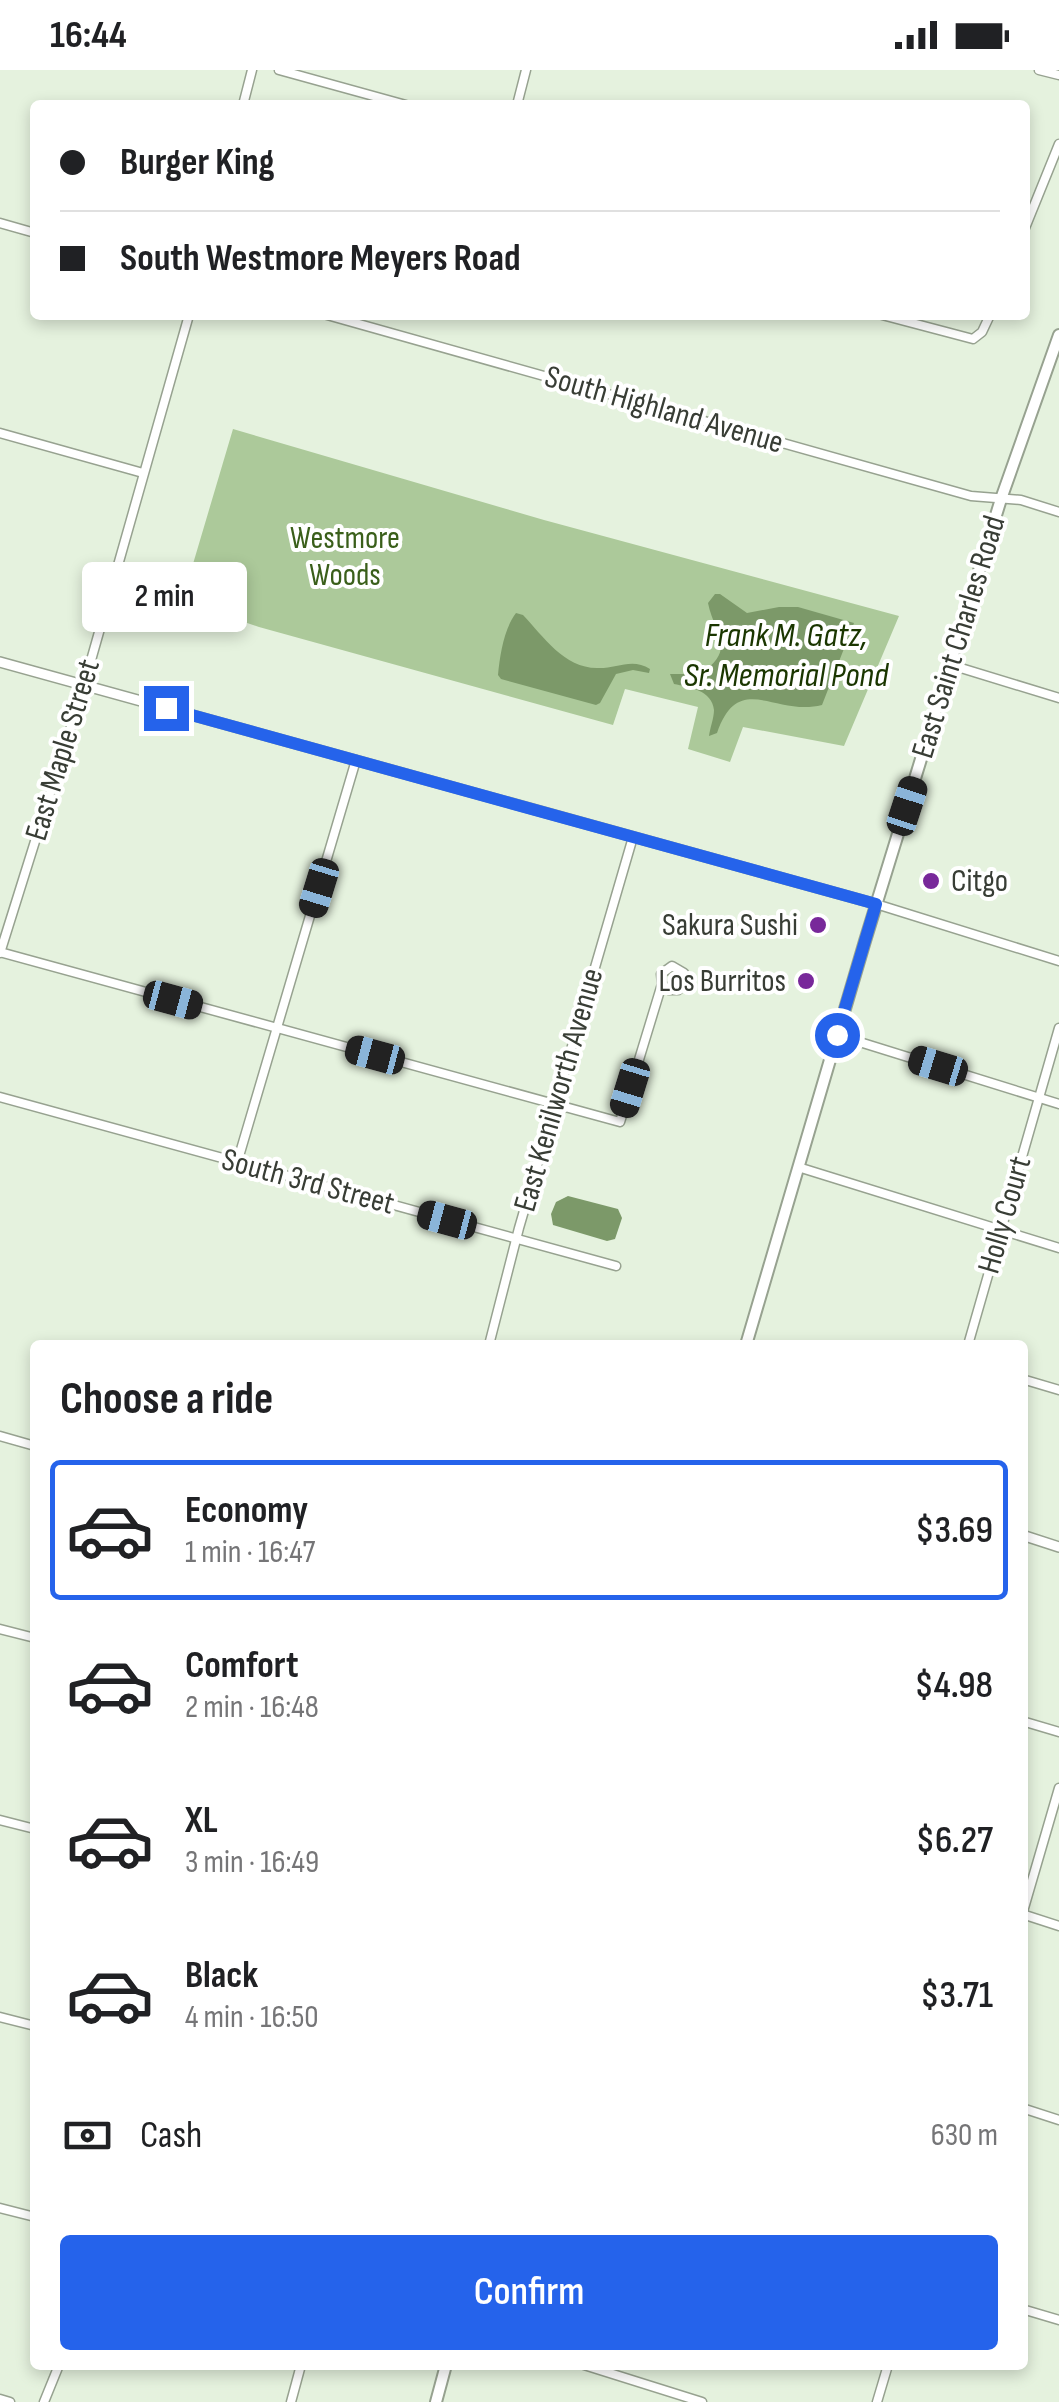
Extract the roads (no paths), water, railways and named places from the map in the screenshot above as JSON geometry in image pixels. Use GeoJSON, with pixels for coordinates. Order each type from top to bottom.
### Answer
{"type":"FeatureCollection","features":[{"type":"Feature","properties":{"kind":"main road","name":"East Saint Charles Road"},"geometry":{"type":"LineString","coordinates":[[747,1340],[1001,499],[1059,335]]}},
{"type":"Feature","properties":{"kind":"main road"},"geometry":{"type":"LineString","coordinates":[[436,2402],[445,2370]]}},
{"type":"Feature","properties":{"kind":"street"},"geometry":{"type":"LineString","coordinates":[[244,100],[252,70]]}},
{"type":"Feature","properties":{"kind":"street"},"geometry":{"type":"LineString","coordinates":[[279,70],[388,100]]}},
{"type":"Feature","properties":{"kind":"street"},"geometry":{"type":"LineString","coordinates":[[518,100],[526,70]]}},
{"type":"Feature","properties":{"kind":"street"},"geometry":{"type":"LineString","coordinates":[[1039,70],[1059,76]]}},
{"type":"Feature","properties":{"kind":"street"},"geometry":{"type":"LineString","coordinates":[[1030,216],[1059,144]]}},
{"type":"Feature","properties":{"kind":"street"},"geometry":{"type":"LineString","coordinates":[[0,223],[30,232]]}},
{"type":"Feature","properties":{"kind":"street","name":"East Maple Street"},"geometry":{"type":"LineString","coordinates":[[0,953],[84,685],[188,320]]}},
{"type":"Feature","properties":{"kind":"street","name":"South Highland Avenue"},"geometry":{"type":"LineString","coordinates":[[345,320],[971,496],[1021,500],[1059,512]]}},
{"type":"Feature","properties":{"kind":"street"},"geometry":{"type":"LineString","coordinates":[[899,320],[962,338],[976,338],[987,320]]}},
{"type":"Feature","properties":{"kind":"street"},"geometry":{"type":"LineString","coordinates":[[1045,372],[1059,376]]}},
{"type":"Feature","properties":{"kind":"street"},"geometry":{"type":"LineString","coordinates":[[0,432],[143,473]]}},
{"type":"Feature","properties":{"kind":"street"},"geometry":{"type":"LineString","coordinates":[[0,662],[876,904],[1059,962]]}},
{"type":"Feature","properties":{"kind":"street"},"geometry":{"type":"LineString","coordinates":[[951,665],[1059,698]]}},
{"type":"Feature","properties":{"kind":"street"},"geometry":{"type":"LineString","coordinates":[[238,1162],[356,760]]}},
{"type":"Feature","properties":{"kind":"street","name":"East Kenilworth Avenue"},"geometry":{"type":"LineString","coordinates":[[490,1340],[632,837]]}},
{"type":"Feature","properties":{"kind":"street"},"geometry":{"type":"LineString","coordinates":[[0,953],[620,1122],[662,984]]}},
{"type":"Feature","properties":{"kind":"street","name":"Holly Court"},"geometry":{"type":"LineString","coordinates":[[969,1340],[1059,1028]]}},
{"type":"Feature","properties":{"kind":"street"},"geometry":{"type":"LineString","coordinates":[[837,1035],[1059,1104]]}},
{"type":"Feature","properties":{"kind":"street","name":"South 3rd Street"},"geometry":{"type":"LineString","coordinates":[[0,1096],[616,1266]]}},
{"type":"Feature","properties":{"kind":"street"},"geometry":{"type":"LineString","coordinates":[[798,1167],[1059,1248]]}},
{"type":"Feature","properties":{"kind":"street"},"geometry":{"type":"LineString","coordinates":[[1028,1381],[1059,1390]]}},
{"type":"Feature","properties":{"kind":"street"},"geometry":{"type":"LineString","coordinates":[[0,1436],[30,1445]]}},
{"type":"Feature","properties":{"kind":"street"},"geometry":{"type":"LineString","coordinates":[[1028,1537],[1059,1547]]}},
{"type":"Feature","properties":{"kind":"street"},"geometry":{"type":"LineString","coordinates":[[0,1628],[30,1637]]}},
{"type":"Feature","properties":{"kind":"street"},"geometry":{"type":"LineString","coordinates":[[1028,1723],[1059,1732]]}},
{"type":"Feature","properties":{"kind":"street"},"geometry":{"type":"LineString","coordinates":[[1028,1897],[1059,1788]]}},
{"type":"Feature","properties":{"kind":"street"},"geometry":{"type":"LineString","coordinates":[[0,1820],[30,1828]]}},
{"type":"Feature","properties":{"kind":"street"},"geometry":{"type":"LineString","coordinates":[[1028,1917],[1059,1926]]}},
{"type":"Feature","properties":{"kind":"street"},"geometry":{"type":"LineString","coordinates":[[0,2017],[30,2025]]}},
{"type":"Feature","properties":{"kind":"street"},"geometry":{"type":"LineString","coordinates":[[1028,2110],[1059,2120]]}},
{"type":"Feature","properties":{"kind":"street"},"geometry":{"type":"LineString","coordinates":[[0,2208],[30,2216]]}},
{"type":"Feature","properties":{"kind":"street"},"geometry":{"type":"LineString","coordinates":[[1028,2311],[1059,2320]]}},
{"type":"Feature","properties":{"kind":"street"},"geometry":{"type":"LineString","coordinates":[[44,2402],[57,2370]]}},
{"type":"Feature","properties":{"kind":"street"},"geometry":{"type":"LineString","coordinates":[[290,2402],[300,2370]]}},
{"type":"Feature","properties":{"kind":"street"},"geometry":{"type":"LineString","coordinates":[[600,2370],[702,2402]]}},
{"type":"Feature","properties":{"kind":"street"},"geometry":{"type":"LineString","coordinates":[[877,2402],[887,2370]]}},
{"type":"Feature","properties":{"kind":"street"},"geometry":{"type":"LineString","coordinates":[[0,2399],[10,2402]]}},
{"type":"Feature","properties":{"kind":"water","name":"Frank M. Gatz, Sr. Memorial Pond"},"geometry":{"type":"Polygon","coordinates":[[[715,594],[747,613],[798,607],[854,623],[822,705],[789,706],[747,700],[736,704],[717,733],[709,736],[714,710],[709,698],[674,684],[670,674],[700,674],[718,657],[720,641],[708,603],[715,594]]]}},
{"type":"Feature","properties":{"kind":"water"},"geometry":{"type":"Polygon","coordinates":[[[516,613],[523,615],[574,663],[597,668],[637,664],[650,669],[649,673],[633,670],[616,674],[596,705],[501,679],[498,675],[503,642],[516,613]]]}},
{"type":"Feature","properties":{"kind":"water"},"geometry":{"type":"Polygon","coordinates":[[[568,1196],[618,1209],[622,1218],[615,1239],[607,1241],[553,1225],[551,1214],[556,1202],[568,1196]]]}},
{"type":"Feature","properties":{"kind":"place","name":"Citgo"},"geometry":{"type":"Point","coordinates":[931,881]}},
{"type":"Feature","properties":{"kind":"place","name":"Sakura Sushi"},"geometry":{"type":"Point","coordinates":[818,925]}},
{"type":"Feature","properties":{"kind":"place","name":"Los Burritos"},"geometry":{"type":"Point","coordinates":[806,981]}},
{"type":"Feature","properties":{"kind":"park label","name":"Westmore Woods"},"geometry":{"type":"Point","coordinates":[345,556]}}]}
